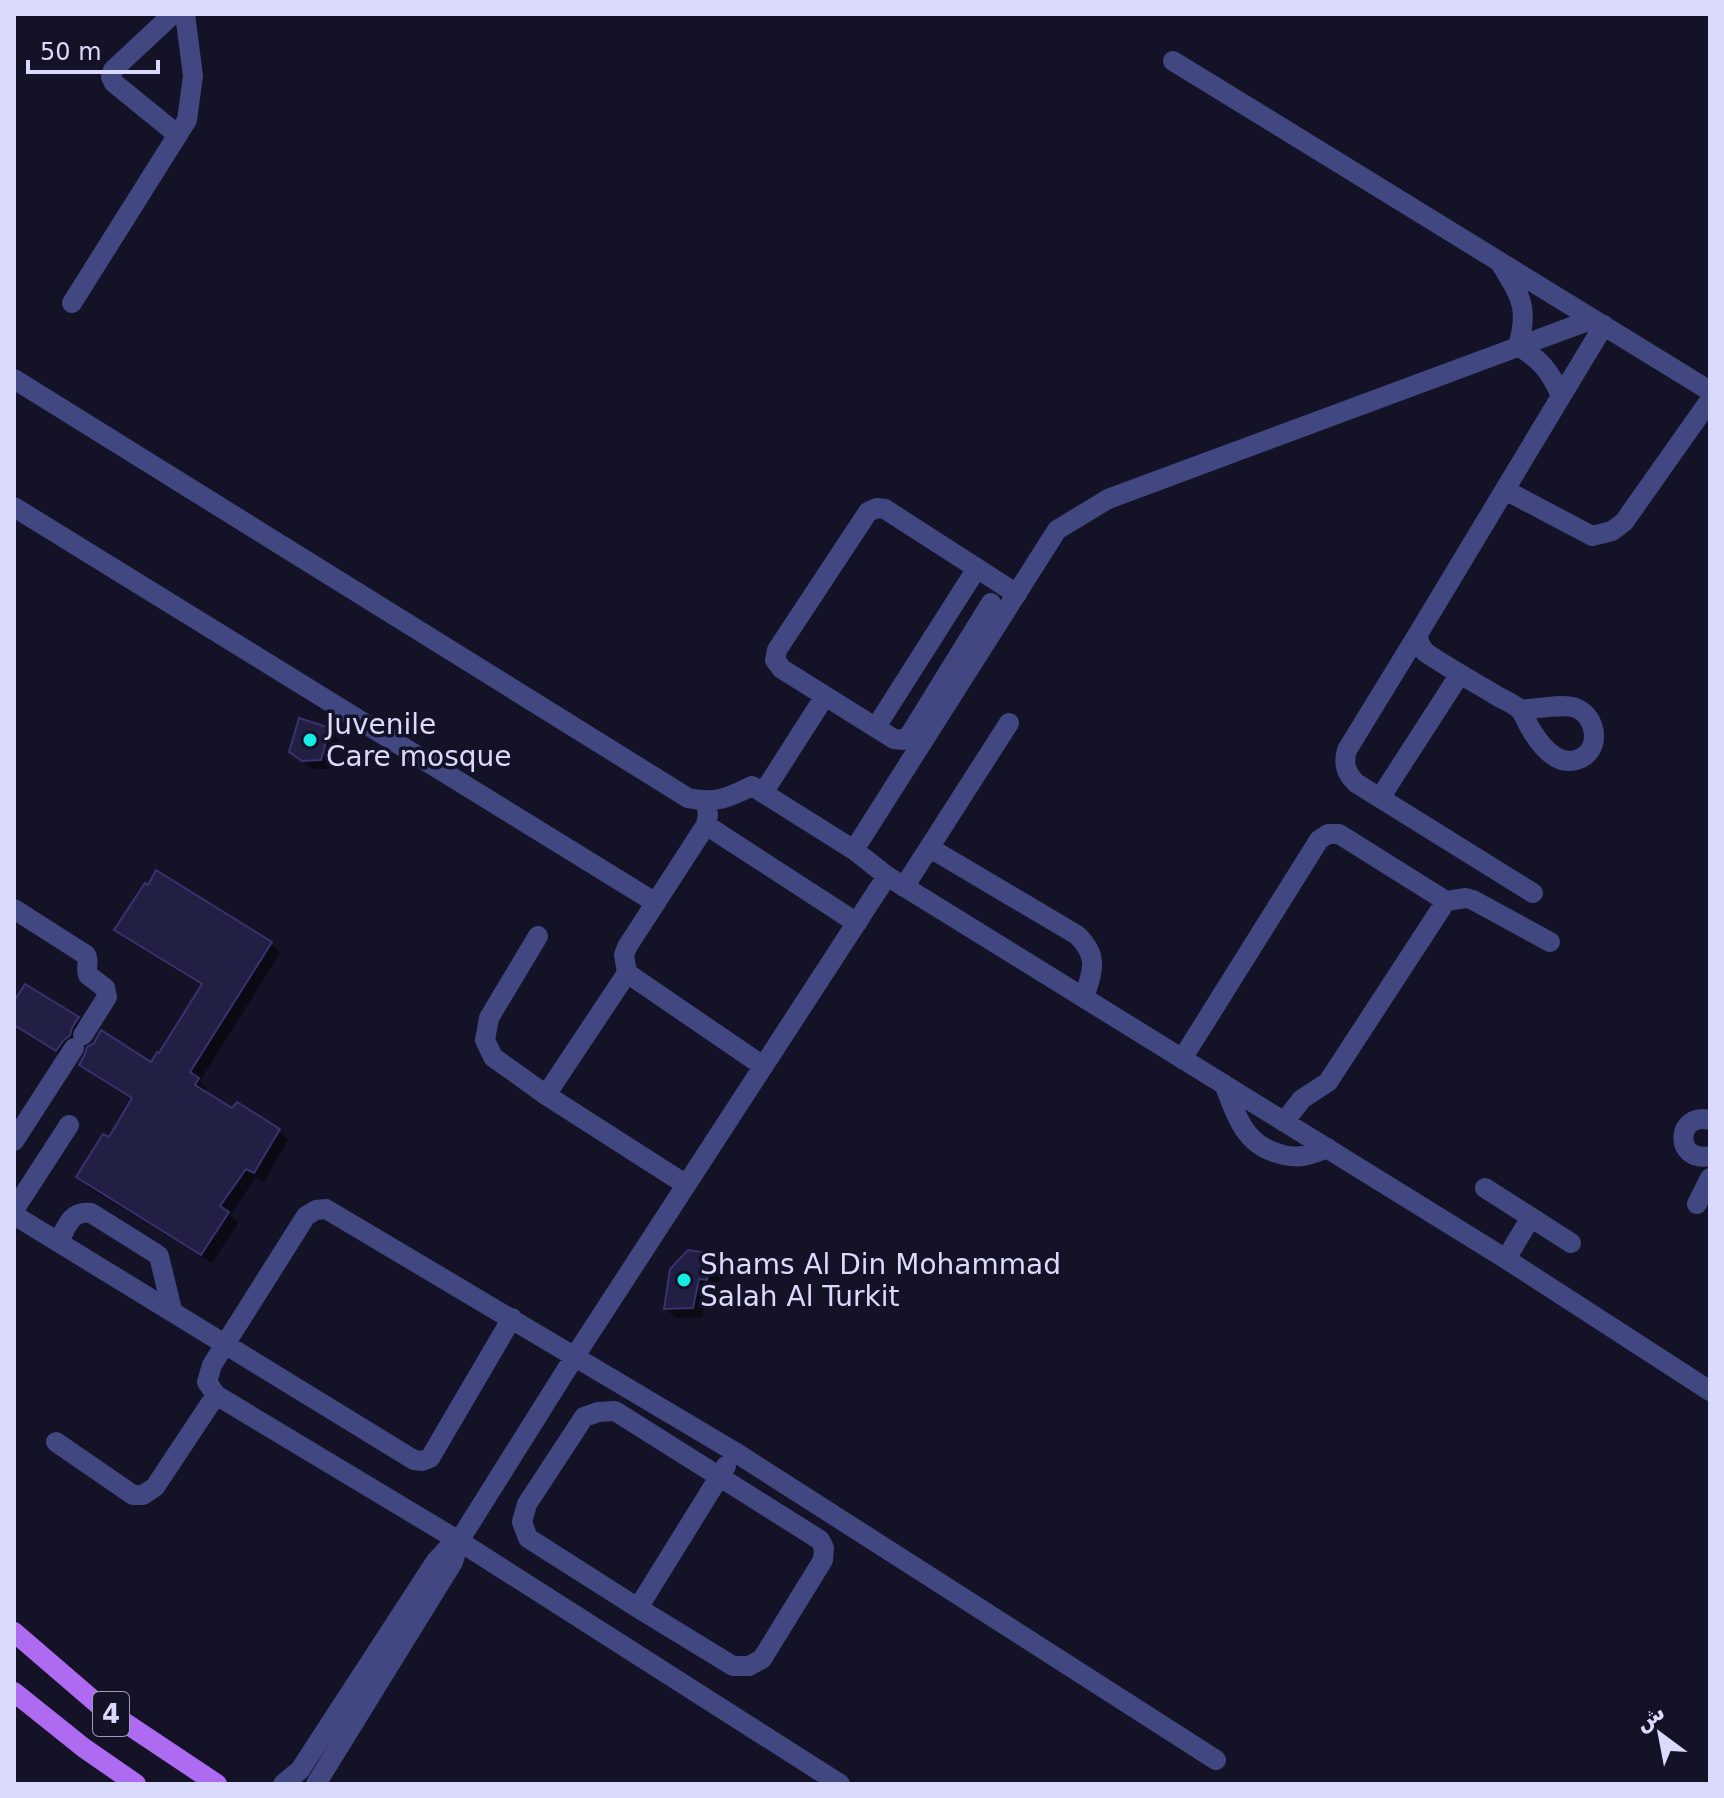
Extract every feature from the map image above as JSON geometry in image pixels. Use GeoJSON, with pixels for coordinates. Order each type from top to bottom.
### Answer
{"type":"FeatureCollection","features":[{"type":"Feature","properties":{"kind":"main road","name":"4"},"geometry":{"type":"LineString","coordinates":[[14,1632],[100,1706],[217,1784]]}},
{"type":"Feature","properties":{"kind":"main road","name":"4"},"geometry":{"type":"LineString","coordinates":[[14,1692],[84,1748],[136,1784]]}},
{"type":"Feature","properties":{"kind":"lane"},"geometry":{"type":"LineString","coordinates":[[173,14],[113,70],[111,77],[114,83],[178,135]]}},
{"type":"Feature","properties":{"kind":"lane"},"geometry":{"type":"LineString","coordinates":[[72,303],[187,120],[193,76],[185,14]]}},
{"type":"Feature","properties":{"kind":"lane"},"geometry":{"type":"LineString","coordinates":[[1173,61],[1710,391]]}},
{"type":"Feature","properties":{"kind":"lane"},"geometry":{"type":"LineString","coordinates":[[1499,261],[1523,305],[1524,325],[1518,346]]}},
{"type":"Feature","properties":{"kind":"lane"},"geometry":{"type":"LineString","coordinates":[[1005,603],[977,568],[885,509],[877,508],[868,512],[777,650],[775,660],[782,669],[894,739],[902,740],[909,736],[1005,603],[1057,530],[1108,499],[1518,346],[1598,322]]}},
{"type":"Feature","properties":{"kind":"lane"},"geometry":{"type":"LineString","coordinates":[[1533,893],[1350,777],[1344,759],[1561,396],[1598,322]]}},
{"type":"Feature","properties":{"kind":"lane"},"geometry":{"type":"LineString","coordinates":[[1518,346],[1536,357],[1547,369],[1561,396]]}},
{"type":"Feature","properties":{"kind":"lane"},"geometry":{"type":"LineString","coordinates":[[14,379],[688,798],[706,802],[728,798],[752,786],[854,850],[896,882],[1506,1259],[1710,1391]]}},
{"type":"Feature","properties":{"kind":"lane"},"geometry":{"type":"LineString","coordinates":[[1505,490],[1592,536],[1612,531],[1624,522],[1710,400]]}},
{"type":"Feature","properties":{"kind":"lane"},"geometry":{"type":"LineString","coordinates":[[14,507],[656,903]]}},
{"type":"Feature","properties":{"kind":"lane"},"geometry":{"type":"LineString","coordinates":[[876,727],[977,568]]}},
{"type":"Feature","properties":{"kind":"lane"},"geometry":{"type":"LineString","coordinates":[[965,588],[1005,603]]}},
{"type":"Feature","properties":{"kind":"lane"},"geometry":{"type":"LineString","coordinates":[[854,850],[1005,603]]}},
{"type":"Feature","properties":{"kind":"lane"},"geometry":{"type":"LineString","coordinates":[[1418,634],[1425,652],[1520,710]]}},
{"type":"Feature","properties":{"kind":"lane"},"geometry":{"type":"LineString","coordinates":[[1380,798],[1460,674]]}},
{"type":"Feature","properties":{"kind":"lane"},"geometry":{"type":"LineString","coordinates":[[763,793],[825,696]]}},
{"type":"Feature","properties":{"kind":"lane"},"geometry":{"type":"LineString","coordinates":[[283,1784],[311,1781],[436,1561],[459,1541],[685,1184],[857,923],[930,848],[1009,723]]}},
{"type":"Feature","properties":{"kind":"lane"},"geometry":{"type":"LineString","coordinates":[[546,1095],[627,973],[624,955],[627,947],[706,825],[706,802]]}},
{"type":"Feature","properties":{"kind":"lane"},"geometry":{"type":"LineString","coordinates":[[706,825],[857,923]]}},
{"type":"Feature","properties":{"kind":"lane"},"geometry":{"type":"LineString","coordinates":[[1182,1059],[1319,840],[1328,834],[1339,834],[1446,901],[1473,900],[1550,942]]}},
{"type":"Feature","properties":{"kind":"lane"},"geometry":{"type":"LineString","coordinates":[[930,848],[1084,941],[1093,964],[1084,998]]}},
{"type":"Feature","properties":{"kind":"lane"},"geometry":{"type":"LineString","coordinates":[[1284,1122],[1302,1099],[1328,1082],[1446,901]]}},
{"type":"Feature","properties":{"kind":"lane"},"geometry":{"type":"LineString","coordinates":[[14,909],[86,955],[88,975],[105,988],[107,997],[14,1141]]}},
{"type":"Feature","properties":{"kind":"lane"},"geometry":{"type":"LineString","coordinates":[[538,936],[489,1018],[485,1040],[493,1057],[546,1095],[685,1184]]}},
{"type":"Feature","properties":{"kind":"lane"},"geometry":{"type":"LineString","coordinates":[[627,973],[763,1066]]}},
{"type":"Feature","properties":{"kind":"lane"},"geometry":{"type":"LineString","coordinates":[[1224,1084],[1238,1120],[1258,1144],[1287,1156],[1303,1156],[1328,1148]]}},
{"type":"Feature","properties":{"kind":"lane"},"geometry":{"type":"LineString","coordinates":[[1710,1120],[1695,1120],[1683,1132],[1683,1141],[1693,1155],[1710,1156]]}},
{"type":"Feature","properties":{"kind":"lane"},"geometry":{"type":"LineString","coordinates":[[69,1125],[14,1212],[414,1460],[430,1458],[512,1318]]}},
{"type":"Feature","properties":{"kind":"lane"},"geometry":{"type":"LineString","coordinates":[[1697,1204],[1710,1178]]}},
{"type":"Feature","properties":{"kind":"lane"},"geometry":{"type":"LineString","coordinates":[[1485,1188],[1571,1243]]}},
{"type":"Feature","properties":{"kind":"lane"},"geometry":{"type":"LineString","coordinates":[[840,1784],[459,1541],[216,1395],[207,1382],[212,1365],[306,1216],[326,1209],[512,1318],[735,1452],[1216,1760]]}},
{"type":"Feature","properties":{"kind":"lane"},"geometry":{"type":"LineString","coordinates":[[59,1242],[74,1215],[91,1213],[159,1256],[172,1310]]}},
{"type":"Feature","properties":{"kind":"lane"},"geometry":{"type":"LineString","coordinates":[[1506,1259],[1531,1217]]}},
{"type":"Feature","properties":{"kind":"lane"},"geometry":{"type":"LineString","coordinates":[[56,1442],[133,1495],[143,1495],[155,1487],[216,1395]]}},
{"type":"Feature","properties":{"kind":"lane"},"geometry":{"type":"LineString","coordinates":[[615,1411],[719,1476],[820,1540],[824,1548],[823,1560],[762,1659],[749,1666],[733,1666],[638,1608],[528,1538],[522,1522],[527,1504],[584,1417],[598,1412],[615,1411]]}},
{"type":"Feature","properties":{"kind":"lane"},"geometry":{"type":"LineString","coordinates":[[638,1608],[735,1452]]}},
{"type":"Feature","properties":{"kind":"building","name":"Juvenile Care mosque"},"geometry":{"type":"Polygon","coordinates":[[[299,718],[330,728],[321,760],[302,761],[289,752],[299,718]]]}},
{"type":"Feature","properties":{"kind":"building"},"geometry":{"type":"Polygon","coordinates":[[[156,870],[272,942],[190,1072],[199,1078],[195,1085],[232,1108],[237,1102],[280,1129],[254,1173],[246,1169],[220,1206],[229,1212],[201,1255],[76,1177],[103,1134],[109,1137],[132,1098],[79,1065],[87,1047],[94,1043],[101,1030],[151,1062],[202,984],[114,930],[156,870]]]}},
{"type":"Feature","properties":{"kind":"building"},"geometry":{"type":"Polygon","coordinates":[[[25,984],[79,1017],[70,1036],[56,1051],[14,1025],[14,1001],[25,984]]]}},
{"type":"Feature","properties":{"kind":"building","name":"Shams Al Din Mohammad Salah Al Turkit"},"geometry":{"type":"Polygon","coordinates":[[[688,1250],[715,1254],[712,1273],[708,1273],[707,1280],[699,1279],[693,1308],[664,1309],[670,1269],[688,1250]]]}},
{"type":"Feature","properties":{"kind":"place","name":"Juvenile Care mosque"},"geometry":{"type":"Point","coordinates":[310,740]}},
{"type":"Feature","properties":{"kind":"place","name":"Shams Al Din Mohammad Salah Al Turkit"},"geometry":{"type":"Point","coordinates":[684,1280]}}]}
